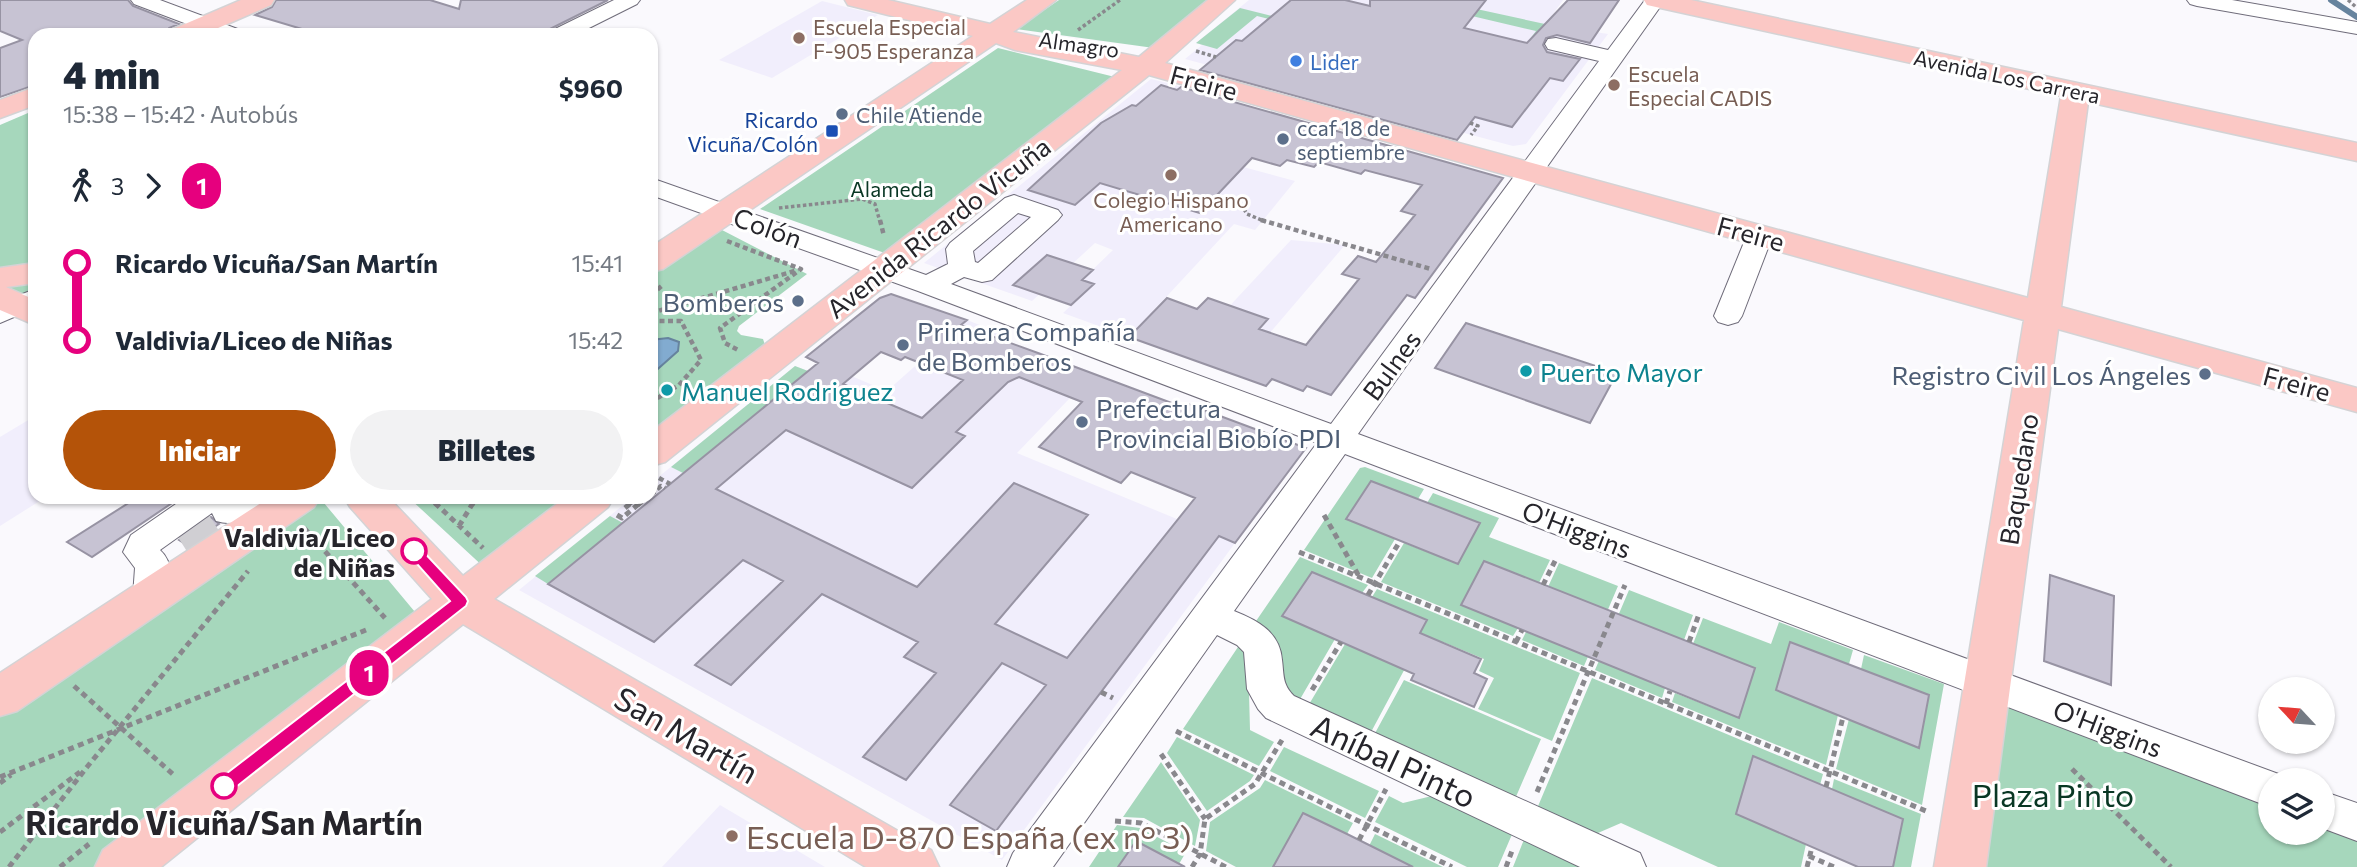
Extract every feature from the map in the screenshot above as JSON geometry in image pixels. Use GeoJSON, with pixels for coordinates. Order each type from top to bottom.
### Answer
{"type":"FeatureCollection","features":[{"type":"Feature","properties":{"kind":"main road"},"geometry":{"type":"LineString","coordinates":[[197,28],[262,0]]}},
{"type":"Feature","properties":{"kind":"main road","name":"Almagro"},"geometry":{"type":"LineString","coordinates":[[857,0],[994,33],[1015,42],[1154,59]]}},
{"type":"Feature","properties":{"kind":"main road"},"geometry":{"type":"LineString","coordinates":[[658,259],[724,226],[1044,0]]}},
{"type":"Feature","properties":{"kind":"main road","name":"Avenida Ricardo Vicuña"},"geometry":{"type":"LineString","coordinates":[[658,461],[885,256],[1001,196],[1223,0]]}},
{"type":"Feature","properties":{"kind":"main road","name":"Avenida Los Carrera"},"geometry":{"type":"LineString","coordinates":[[1656,0],[2357,152]]}},
{"type":"Feature","properties":{"kind":"main road","name":"Freire"},"geometry":{"type":"LineString","coordinates":[[1154,59],[1530,172],[2357,400]]}},
{"type":"Feature","properties":{"kind":"main road","name":"Baquedano"},"geometry":{"type":"LineString","coordinates":[[1960,867],[2076,91]]}},
{"type":"Feature","properties":{"kind":"main road"},"geometry":{"type":"LineString","coordinates":[[0,110],[28,98]]}},
{"type":"Feature","properties":{"kind":"main road"},"geometry":{"type":"LineString","coordinates":[[15,301],[28,283]]}},
{"type":"Feature","properties":{"kind":"main road","name":"San Martín"},"geometry":{"type":"LineString","coordinates":[[370,504],[451,592],[913,867]]}},
{"type":"Feature","properties":{"kind":"main road"},"geometry":{"type":"LineString","coordinates":[[106,855],[451,592],[583,504]]}},
{"type":"Feature","properties":{"kind":"main road"},"geometry":{"type":"LineString","coordinates":[[0,697],[152,580],[299,507]]}},
{"type":"Feature","properties":{"kind":"street"},"geometry":{"type":"LineString","coordinates":[[141,0],[218,28]]}},
{"type":"Feature","properties":{"kind":"street"},"geometry":{"type":"LineString","coordinates":[[572,28],[630,0]]}},
{"type":"Feature","properties":{"kind":"street","name":"Bulnes"},"geometry":{"type":"LineString","coordinates":[[1028,867],[1656,0]]}},
{"type":"Feature","properties":{"kind":"street"},"geometry":{"type":"LineString","coordinates":[[2197,0],[2357,28]]}},
{"type":"Feature","properties":{"kind":"street"},"geometry":{"type":"LineString","coordinates":[[1556,44],[1614,58]]}},
{"type":"Feature","properties":{"kind":"street","name":"Colón"},"geometry":{"type":"LineString","coordinates":[[658,190],[724,226],[885,256]]}},
{"type":"Feature","properties":{"kind":"street"},"geometry":{"type":"LineString","coordinates":[[1001,196],[1049,215],[971,281],[959,249],[973,237],[1001,196]]}},
{"type":"Feature","properties":{"kind":"street"},"geometry":{"type":"LineString","coordinates":[[929,234],[973,237]]}},
{"type":"Feature","properties":{"kind":"street"},"geometry":{"type":"LineString","coordinates":[[1728,316],[1760,235]]}},
{"type":"Feature","properties":{"kind":"street","name":"O'Higgins"},"geometry":{"type":"LineString","coordinates":[[885,256],[928,285],[971,281],[1338,439],[2258,785]]}},
{"type":"Feature","properties":{"kind":"street"},"geometry":{"type":"LineString","coordinates":[[181,542],[152,580],[140,552],[143,544],[220,504]]}},
{"type":"Feature","properties":{"kind":"street"},"geometry":{"type":"LineString","coordinates":[[269,504],[299,507]]}},
{"type":"Feature","properties":{"kind":"street","name":"Aníbal Pinto"},"geometry":{"type":"LineString","coordinates":[[1209,616],[1253,637],[1263,653],[1265,689],[1268,696],[1280,707],[1625,867]]}},
{"type":"Feature","properties":{"kind":"street"},"geometry":{"type":"LineString","coordinates":[[2335,813],[2357,822]]}},
{"type":"Feature","properties":{"kind":"path"},"geometry":{"type":"LineString","coordinates":[[1073,34],[1120,0]]}},
{"type":"Feature","properties":{"kind":"path"},"geometry":{"type":"LineString","coordinates":[[2348,0],[2357,7]]}},
{"type":"Feature","properties":{"kind":"path"},"geometry":{"type":"LineString","coordinates":[[1195,51],[1216,57]]}},
{"type":"Feature","properties":{"kind":"path"},"geometry":{"type":"LineString","coordinates":[[1470,123],[1478,126],[1476,129]]}},
{"type":"Feature","properties":{"kind":"path"},"geometry":{"type":"LineString","coordinates":[[771,209],[862,199],[875,204],[885,256]]}},
{"type":"Feature","properties":{"kind":"path"},"geometry":{"type":"LineString","coordinates":[[1244,209],[1247,214],[1263,221],[1348,243],[1455,276]]}},
{"type":"Feature","properties":{"kind":"path"},"geometry":{"type":"LineString","coordinates":[[724,226],[801,269]]}},
{"type":"Feature","properties":{"kind":"path"},"geometry":{"type":"LineString","coordinates":[[658,311],[801,269]]}},
{"type":"Feature","properties":{"kind":"path"},"geometry":{"type":"LineString","coordinates":[[749,357],[725,343],[720,328],[801,269]]}},
{"type":"Feature","properties":{"kind":"path"},"geometry":{"type":"LineString","coordinates":[[658,321],[681,321],[701,359],[679,385],[658,398]]}},
{"type":"Feature","properties":{"kind":"path"},"geometry":{"type":"LineString","coordinates":[[658,470],[670,484]]}},
{"type":"Feature","properties":{"kind":"path"},"geometry":{"type":"LineString","coordinates":[[658,489],[662,486],[665,488]]}},
{"type":"Feature","properties":{"kind":"path"},"geometry":{"type":"LineString","coordinates":[[435,504],[493,558]]}},
{"type":"Feature","properties":{"kind":"path"},"geometry":{"type":"LineString","coordinates":[[459,526],[473,504]]}},
{"type":"Feature","properties":{"kind":"path"},"geometry":{"type":"LineString","coordinates":[[629,504],[616,515],[622,518],[640,504]]}},
{"type":"Feature","properties":{"kind":"path"},"geometry":{"type":"LineString","coordinates":[[0,777],[388,621],[299,507]]}},
{"type":"Feature","properties":{"kind":"path"},"geometry":{"type":"LineString","coordinates":[[1324,515],[1360,578]]}},
{"type":"Feature","properties":{"kind":"path"},"geometry":{"type":"LineString","coordinates":[[1368,595],[1400,541]]}},
{"type":"Feature","properties":{"kind":"path"},"geometry":{"type":"LineString","coordinates":[[451,592],[483,549]]}},
{"type":"Feature","properties":{"kind":"path"},"geometry":{"type":"LineString","coordinates":[[1299,552],[1926,811]]}},
{"type":"Feature","properties":{"kind":"path"},"geometry":{"type":"LineString","coordinates":[[1544,585],[1556,559]]}},
{"type":"Feature","properties":{"kind":"path"},"geometry":{"type":"LineString","coordinates":[[9,867],[250,568]]}},
{"type":"Feature","properties":{"kind":"path"},"geometry":{"type":"LineString","coordinates":[[1506,867],[1625,586]]}},
{"type":"Feature","properties":{"kind":"path"},"geometry":{"type":"LineString","coordinates":[[1689,642],[1699,614]]}},
{"type":"Feature","properties":{"kind":"path"},"geometry":{"type":"LineString","coordinates":[[365,638],[376,629]]}},
{"type":"Feature","properties":{"kind":"path"},"geometry":{"type":"LineString","coordinates":[[1516,642],[1522,630]]}},
{"type":"Feature","properties":{"kind":"path"},"geometry":{"type":"LineString","coordinates":[[1205,819],[1255,785],[1341,642]]}},
{"type":"Feature","properties":{"kind":"path"},"geometry":{"type":"LineString","coordinates":[[72,684],[175,775]]}},
{"type":"Feature","properties":{"kind":"path"},"geometry":{"type":"LineString","coordinates":[[1666,704],[1671,691]]}},
{"type":"Feature","properties":{"kind":"path"},"geometry":{"type":"LineString","coordinates":[[1826,787],[1843,717]]}},
{"type":"Feature","properties":{"kind":"path"},"geometry":{"type":"LineString","coordinates":[[1176,732],[1452,867]]}},
{"type":"Feature","properties":{"kind":"path"},"geometry":{"type":"LineString","coordinates":[[1161,754],[1205,819],[1200,854],[1192,867]]}},
{"type":"Feature","properties":{"kind":"path"},"geometry":{"type":"LineString","coordinates":[[1359,840],[1400,763]]}},
{"type":"Feature","properties":{"kind":"path"},"geometry":{"type":"LineString","coordinates":[[0,832],[87,767]]}},
{"type":"Feature","properties":{"kind":"path"},"geometry":{"type":"LineString","coordinates":[[164,784],[186,767]]}},
{"type":"Feature","properties":{"kind":"path"},"geometry":{"type":"LineString","coordinates":[[2072,769],[2171,867]]}},
{"type":"Feature","properties":{"kind":"path"},"geometry":{"type":"LineString","coordinates":[[0,783],[19,770]]}},
{"type":"Feature","properties":{"kind":"path"},"geometry":{"type":"LineString","coordinates":[[1115,821],[1142,823],[1226,867]]}},
{"type":"Feature","properties":{"kind":"path"},"geometry":{"type":"LineString","coordinates":[[1807,867],[1812,847]]}},
{"type":"Feature","properties":{"kind":"path"},"geometry":{"type":"LineString","coordinates":[[60,867],[106,855]]}},
{"type":"Feature","properties":{"kind":"path"},"geometry":{"type":"LineString","coordinates":[[1809,856],[1834,867]]}},
{"type":"Feature","properties":{"kind":"shaded area"},"geometry":{"type":"Polygon","coordinates":[[[1249,0],[1563,0],[1546,24],[1608,34],[1526,144],[1513,146],[1185,59],[1202,45],[1196,43],[1249,0]]]}},
{"type":"Feature","properties":{"kind":"shaded area","name":"Escuela Especial F-905 Esperanza"},"geometry":{"type":"Polygon","coordinates":[[[822,1],[878,15],[772,78],[719,60],[822,1]]]}},
{"type":"Feature","properties":{"kind":"shaded area"},"geometry":{"type":"Polygon","coordinates":[[[1151,79],[1204,92],[1180,113],[1173,148],[1295,181],[1255,230],[1234,224],[1129,337],[1063,313],[1094,284],[1082,280],[1113,250],[1095,243],[1032,301],[924,263],[1151,79]]]}},
{"type":"Feature","properties":{"kind":"shaded area"},"geometry":{"type":"Polygon","coordinates":[[[1291,240],[1345,245],[1234,375],[1183,356],[1291,240]]]}},
{"type":"Feature","properties":{"kind":"shaded area"},"geometry":{"type":"Polygon","coordinates":[[[967,320],[1010,337],[931,410],[965,423],[1039,352],[1094,373],[1017,453],[1235,543],[1002,860],[519,590],[624,504],[658,504],[658,477],[795,366],[808,371],[818,362],[887,391],[967,320]]]}},
{"type":"Feature","properties":{"kind":"shaded area"},"geometry":{"type":"Polygon","coordinates":[[[28,420],[28,504],[35,504],[0,526],[0,437],[28,420]]]}},
{"type":"Feature","properties":{"kind":"shaded area","name":"Escuela D-870 España (ex n° 3)"},"geometry":{"type":"Polygon","coordinates":[[[720,805],[825,867],[662,867],[720,805]]]}},
{"type":"Feature","properties":{"kind":"green space"},"geometry":{"type":"Polygon","coordinates":[[[1059,0],[1216,0],[1154,48],[1016,29],[1059,0]]]}},
{"type":"Feature","properties":{"kind":"green space"},"geometry":{"type":"Polygon","coordinates":[[[1404,0],[1435,0],[1545,24],[1527,43],[1536,31],[1404,0]]]}},
{"type":"Feature","properties":{"kind":"green space"},"geometry":{"type":"Polygon","coordinates":[[[1240,8],[1272,16],[1269,19],[1257,16],[1217,49],[1196,43],[1240,8]]]}},
{"type":"Feature","properties":{"kind":"green space","name":"Alameda"},"geometry":{"type":"Polygon","coordinates":[[[998,48],[1123,79],[896,257],[760,209],[998,48]]]}},
{"type":"Feature","properties":{"kind":"green space"},"geometry":{"type":"Polygon","coordinates":[[[28,113],[28,298],[20,302],[0,292],[0,125],[28,113]]]}},
{"type":"Feature","properties":{"kind":"green space"},"geometry":{"type":"Polygon","coordinates":[[[722,230],[807,274],[739,326],[737,331],[741,335],[763,339],[767,351],[658,437],[658,268],[711,232],[722,230]]]}},
{"type":"Feature","properties":{"kind":"green space"},"geometry":{"type":"Polygon","coordinates":[[[795,366],[808,371],[683,473],[671,467],[795,366]]]}},
{"type":"Feature","properties":{"kind":"green space"},"geometry":{"type":"Polygon","coordinates":[[[1365,467],[1424,489],[1418,499],[1346,519],[1395,539],[1372,578],[1304,550],[1360,468],[1365,467]]]}},
{"type":"Feature","properties":{"kind":"green space"},"geometry":{"type":"Polygon","coordinates":[[[1433,493],[1499,518],[1489,537],[1550,560],[1539,583],[1484,562],[1461,604],[1518,628],[1513,636],[1381,582],[1404,543],[1458,564],[1480,523],[1427,503],[1433,493]]]}},
{"type":"Feature","properties":{"kind":"green space"},"geometry":{"type":"Polygon","coordinates":[[[308,504],[325,504],[420,618],[100,867],[0,867],[0,707],[308,504]]]}},
{"type":"Feature","properties":{"kind":"green space"},"geometry":{"type":"Polygon","coordinates":[[[416,504],[571,504],[487,570],[416,504]]]}},
{"type":"Feature","properties":{"kind":"green space"},"geometry":{"type":"Polygon","coordinates":[[[610,516],[623,523],[548,584],[535,576],[610,516]]]}},
{"type":"Feature","properties":{"kind":"green space"},"geometry":{"type":"Polygon","coordinates":[[[1300,557],[1368,585],[1362,593],[1312,572],[1283,616],[1335,639],[1299,701],[1289,697],[1254,624],[1300,557]]]}},
{"type":"Feature","properties":{"kind":"green space"},"geometry":{"type":"Polygon","coordinates":[[[1559,563],[1618,586],[1584,666],[1522,640],[1526,632],[1584,655],[1548,587],[1559,563]]]}},
{"type":"Feature","properties":{"kind":"green space"},"geometry":{"type":"Polygon","coordinates":[[[1377,589],[1580,673],[1552,741],[1478,709],[1494,678],[1479,671],[1484,659],[1443,642],[1437,654],[1417,646],[1370,734],[1308,706],[1345,644],[1401,668],[1427,621],[1372,597],[1377,589]]]}},
{"type":"Feature","properties":{"kind":"green space"},"geometry":{"type":"Polygon","coordinates":[[[1629,590],[1693,615],[1684,640],[1624,616],[1604,663],[1665,688],[1662,698],[1595,670],[1629,590]]]}},
{"type":"Feature","properties":{"kind":"green space"},"geometry":{"type":"Polygon","coordinates":[[[1703,618],[1771,644],[1779,622],[1853,650],[1849,664],[1790,642],[1776,690],[1838,715],[1826,765],[1672,702],[1675,693],[1739,718],[1755,668],[1693,644],[1703,618]]]}},
{"type":"Feature","properties":{"kind":"green space"},"geometry":{"type":"Polygon","coordinates":[[[1240,644],[1248,655],[1250,730],[1274,742],[1259,766],[1183,729],[1240,644]]]}},
{"type":"Feature","properties":{"kind":"green space"},"geometry":{"type":"Polygon","coordinates":[[[1864,655],[1944,684],[1922,805],[1836,769],[1849,719],[1919,747],[1929,695],[1861,669],[1864,655]]]}},
{"type":"Feature","properties":{"kind":"green space"},"geometry":{"type":"Polygon","coordinates":[[[1592,678],[1823,774],[1820,785],[1753,756],[1736,813],[1806,844],[1801,867],[1718,867],[1621,823],[1591,836],[1536,811],[1592,678]]]}},
{"type":"Feature","properties":{"kind":"green space"},"geometry":{"type":"Polygon","coordinates":[[[1404,680],[1541,739],[1515,799],[1374,735],[1404,680]]]}},
{"type":"Feature","properties":{"kind":"green space","name":"Plaza Pinto"},"geometry":{"type":"Polygon","coordinates":[[[2002,696],[2258,792],[2258,845],[2335,845],[2335,821],[2357,829],[2357,867],[1968,867],[2002,696]]]}},
{"type":"Feature","properties":{"kind":"green space"},"geometry":{"type":"Polygon","coordinates":[[[1177,737],[1254,775],[1250,781],[1207,811],[1167,753],[1177,737]]]}},
{"type":"Feature","properties":{"kind":"green space"},"geometry":{"type":"Polygon","coordinates":[[[1284,747],[1379,791],[1365,818],[1270,771],[1284,747]]]}},
{"type":"Feature","properties":{"kind":"green space"},"geometry":{"type":"Polygon","coordinates":[[[1161,762],[1200,820],[1195,846],[1144,818],[1123,817],[1161,762]]]}},
{"type":"Feature","properties":{"kind":"green space"},"geometry":{"type":"Polygon","coordinates":[[[1834,779],[1921,814],[1911,867],[1893,867],[1902,819],[1832,789],[1834,779]]]}},
{"type":"Feature","properties":{"kind":"green space"},"geometry":{"type":"Polygon","coordinates":[[[1265,780],[1353,823],[1347,834],[1303,813],[1273,867],[1236,867],[1206,851],[1210,822],[1260,788],[1265,780]]]}},
{"type":"Feature","properties":{"kind":"green space"},"geometry":{"type":"Polygon","coordinates":[[[1436,795],[1513,832],[1498,867],[1467,867],[1375,822],[1389,796],[1403,803],[1436,795]]]}},
{"type":"Feature","properties":{"kind":"green space"},"geometry":{"type":"Polygon","coordinates":[[[1117,825],[1140,828],[1186,852],[1179,864],[1136,841],[1118,867],[1089,867],[1117,825]]]}},
{"type":"Feature","properties":{"kind":"green space"},"geometry":{"type":"Polygon","coordinates":[[[1375,834],[1443,867],[1413,867],[1369,846],[1375,834]]]}},
{"type":"Feature","properties":{"kind":"green space"},"geometry":{"type":"Polygon","coordinates":[[[1525,837],[1590,867],[1513,867],[1525,837]]]}},
{"type":"Feature","properties":{"kind":"water"},"geometry":{"type":"Polygon","coordinates":[[[668,338],[679,342],[678,351],[658,369],[658,339],[668,338]]]}},
{"type":"Feature","properties":{"kind":"building"},"geometry":{"type":"Polygon","coordinates":[[[0,0],[128,0],[133,6],[179,24],[169,28],[28,28],[28,87],[0,97],[0,48],[22,40],[0,31],[0,0]]]}},
{"type":"Feature","properties":{"kind":"building"},"geometry":{"type":"Polygon","coordinates":[[[276,0],[430,0],[459,9],[461,0],[608,0],[552,28],[299,28],[255,15],[272,7],[276,0]]]}},
{"type":"Feature","properties":{"kind":"building"},"geometry":{"type":"Polygon","coordinates":[[[1291,0],[1345,0],[1370,6],[1370,0],[1486,0],[1464,28],[1527,43],[1568,0],[1619,0],[1590,43],[1557,35],[1546,38],[1543,45],[1547,52],[1580,59],[1563,81],[1550,78],[1512,127],[1475,117],[1457,140],[1200,70],[1236,40],[1242,41],[1291,0]]]}},
{"type":"Feature","properties":{"kind":"building"},"geometry":{"type":"Polygon","coordinates":[[[1161,85],[1177,90],[1181,87],[1503,178],[1415,298],[1407,295],[1331,395],[1307,386],[1303,391],[1272,379],[1266,386],[1129,337],[1167,298],[1197,309],[1208,298],[1268,319],[1259,329],[1306,345],[1359,279],[1342,274],[1358,256],[1376,262],[1415,215],[1401,211],[1422,185],[1365,170],[1361,174],[1319,162],[1314,167],[1287,160],[1280,166],[1252,158],[1200,213],[1100,183],[1075,205],[1028,190],[1101,123],[1132,105],[1136,106],[1161,85]]]}},
{"type":"Feature","properties":{"kind":"building"},"geometry":{"type":"Polygon","coordinates":[[[1047,255],[1093,270],[1082,280],[1094,284],[1071,305],[1013,285],[1047,255]]]}},
{"type":"Feature","properties":{"kind":"building"},"geometry":{"type":"Polygon","coordinates":[[[891,294],[967,320],[961,325],[1185,408],[1188,404],[1306,448],[1235,543],[1219,536],[996,831],[950,805],[1046,685],[1002,663],[906,780],[863,757],[936,673],[904,657],[918,642],[822,594],[731,685],[695,665],[783,581],[743,560],[654,642],[548,584],[646,504],[658,504],[658,494],[818,363],[806,357],[880,298],[891,294]],[[881,352],[843,384],[922,418],[963,380],[905,357],[901,360],[881,352]],[[1019,377],[1008,382],[956,432],[965,436],[912,488],[786,430],[716,489],[917,587],[1014,483],[1088,515],[995,624],[1067,658],[1195,498],[1131,472],[1121,483],[1039,447],[1082,402],[1019,377]]]}},
{"type":"Feature","properties":{"kind":"building","name":"Puerto Mayor"},"geometry":{"type":"Polygon","coordinates":[[[1466,323],[1617,373],[1590,423],[1435,368],[1466,323]]]}},
{"type":"Feature","properties":{"kind":"building"},"geometry":{"type":"Polygon","coordinates":[[[1371,481],[1480,523],[1458,564],[1346,519],[1371,481]]]}},
{"type":"Feature","properties":{"kind":"building"},"geometry":{"type":"Polygon","coordinates":[[[127,504],[171,504],[92,557],[67,542],[127,504]]]}},
{"type":"Feature","properties":{"kind":"building"},"geometry":{"type":"Polygon","coordinates":[[[211,517],[219,524],[187,545],[179,540],[211,517]]]}},
{"type":"Feature","properties":{"kind":"building"},"geometry":{"type":"Polygon","coordinates":[[[1484,561],[1755,668],[1739,718],[1461,605],[1484,561]]]}},
{"type":"Feature","properties":{"kind":"building"},"geometry":{"type":"Polygon","coordinates":[[[1312,572],[1427,620],[1420,633],[1481,659],[1474,673],[1487,679],[1474,707],[1411,680],[1414,674],[1282,616],[1312,572]]]}},
{"type":"Feature","properties":{"kind":"building"},"geometry":{"type":"Polygon","coordinates":[[[2050,575],[2114,596],[2111,685],[2044,661],[2050,575]]]}},
{"type":"Feature","properties":{"kind":"building"},"geometry":{"type":"Polygon","coordinates":[[[1790,642],[1929,695],[1919,748],[1776,690],[1790,642]]]}},
{"type":"Feature","properties":{"kind":"building"},"geometry":{"type":"Polygon","coordinates":[[[1753,756],[1903,819],[1893,867],[1858,867],[1736,814],[1753,756]]]}},
{"type":"Feature","properties":{"kind":"building"},"geometry":{"type":"Polygon","coordinates":[[[1303,813],[1347,834],[1413,867],[1273,867],[1303,813]]]}},
{"type":"Feature","properties":{"kind":"building"},"geometry":{"type":"Polygon","coordinates":[[[1136,841],[1185,867],[1118,867],[1136,841]]]}},
{"type":"Feature","properties":{"kind":"waterway"},"geometry":{"type":"LineString","coordinates":[[2331,0],[2357,17]]}},
{"type":"Feature","properties":{"kind":"tunnel"},"geometry":{"type":"LineString","coordinates":[[181,542],[228,512]]}},
{"type":"Feature","properties":{"kind":"bus line","name":"1"},"geometry":{"type":"LineString","coordinates":[[224,786],[460,601],[414,551]]}},
{"type":"Feature","properties":{"kind":"place","name":"Escuela Especial F-905 Esperanza"},"geometry":{"type":"Point","coordinates":[799,38]}},
{"type":"Feature","properties":{"kind":"place","name":"Lider"},"geometry":{"type":"Point","coordinates":[1296,61]}},
{"type":"Feature","properties":{"kind":"place","name":"Escuela Especial CADIS"},"geometry":{"type":"Point","coordinates":[1614,85]}},
{"type":"Feature","properties":{"kind":"place","name":"Chile Atiende"},"geometry":{"type":"Point","coordinates":[842,114]}},
{"type":"Feature","properties":{"kind":"place","name":"Ricardo Vicuña/Colón"},"geometry":{"type":"Point","coordinates":[832,131]}},
{"type":"Feature","properties":{"kind":"place","name":"ccaf 18 de septiembre"},"geometry":{"type":"Point","coordinates":[1283,139]}},
{"type":"Feature","properties":{"kind":"place","name":"Colegio Hispano Americano"},"geometry":{"type":"Point","coordinates":[1171,175]}},
{"type":"Feature","properties":{"kind":"place","name":"Bomberos"},"geometry":{"type":"Point","coordinates":[798,301]}},
{"type":"Feature","properties":{"kind":"place","name":"Primera Compañía de Bomberos"},"geometry":{"type":"Point","coordinates":[903,345]}},
{"type":"Feature","properties":{"kind":"place","name":"Puerto Mayor"},"geometry":{"type":"Point","coordinates":[1526,371]}},
{"type":"Feature","properties":{"kind":"place","name":"Registro Civil Los Ángeles"},"geometry":{"type":"Point","coordinates":[2205,374]}},
{"type":"Feature","properties":{"kind":"place","name":"Manuel Rodriguez"},"geometry":{"type":"Point","coordinates":[667,390]}},
{"type":"Feature","properties":{"kind":"place","name":"Prefectura Provincial Biobío PDI"},"geometry":{"type":"Point","coordinates":[1082,422]}},
{"type":"Feature","properties":{"kind":"place","name":"Valdivia/Liceo de Niñas"},"geometry":{"type":"Point","coordinates":[414,551]}},
{"type":"Feature","properties":{"kind":"place","name":"Ricardo Vicuña/San Martín"},"geometry":{"type":"Point","coordinates":[224,786]}},
{"type":"Feature","properties":{"kind":"place","name":"Escuela D-870 España (ex n° 3)"},"geometry":{"type":"Point","coordinates":[732,836]}}]}
